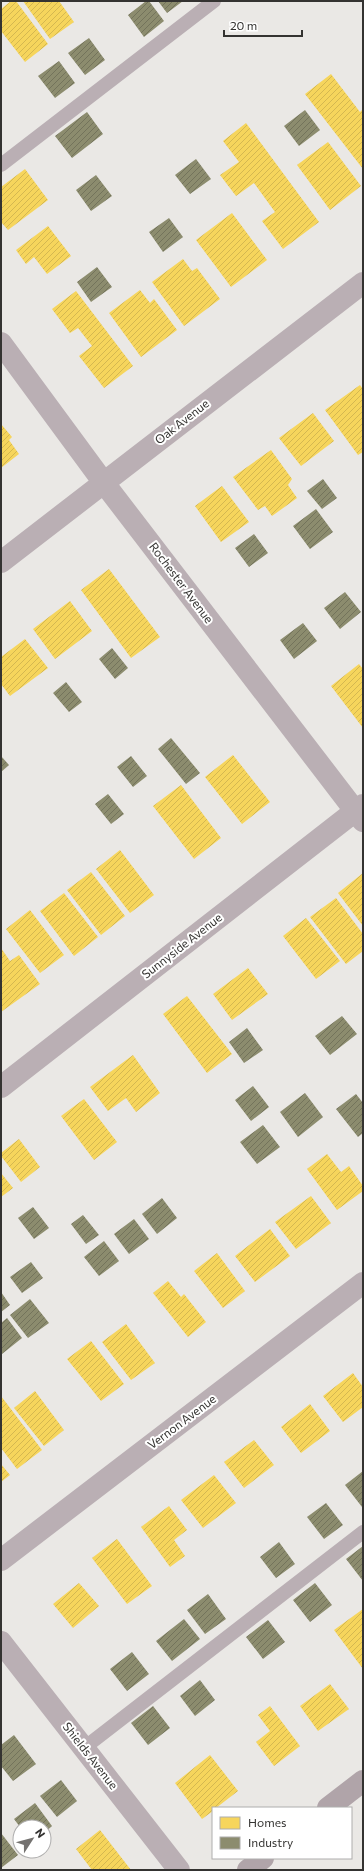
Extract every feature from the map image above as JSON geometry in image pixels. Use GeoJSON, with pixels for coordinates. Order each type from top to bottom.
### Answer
{"type":"FeatureCollection","features":[{"type":"Feature","properties":{"kind":"street","name":"Oak Avenue"},"geometry":{"type":"LineString","coordinates":[[1,562],[363,283]]}},
{"type":"Feature","properties":{"kind":"street","name":"Rochester Avenue"},"geometry":{"type":"LineString","coordinates":[[1,343],[104,483],[360,813]]}},
{"type":"Feature","properties":{"kind":"street","name":"Sunnyside Avenue"},"geometry":{"type":"LineString","coordinates":[[1,1087],[360,813]]}},
{"type":"Feature","properties":{"kind":"street","name":"Vernon Avenue"},"geometry":{"type":"LineString","coordinates":[[1,1560],[363,1283]]}},
{"type":"Feature","properties":{"kind":"street","name":"Shields Avenue"},"geometry":{"type":"LineString","coordinates":[[1,1642],[179,1870]]}},
{"type":"Feature","properties":{"kind":"street"},"geometry":{"type":"LineString","coordinates":[[329,1807],[363,1781]]}},
{"type":"Feature","properties":{"kind":"street"},"geometry":{"type":"LineString","coordinates":[[248,1870],[262,1859]]}},
{"type":"Feature","properties":{"kind":"lane"},"geometry":{"type":"LineString","coordinates":[[1,165],[214,1]]}},
{"type":"Feature","properties":{"kind":"lane"},"geometry":{"type":"LineString","coordinates":[[84,1748],[363,1532]]}},
{"type":"Feature","properties":{"kind":"building: Homes"},"geometry":{"type":"Polygon","coordinates":[[[11,1],[16,1],[48,44],[25,62],[1,31],[1,9],[11,1]]]}},
{"type":"Feature","properties":{"kind":"building: Homes"},"geometry":{"type":"Polygon","coordinates":[[[23,1],[59,1],[74,22],[50,39],[23,1]]]}},
{"type":"Feature","properties":{"kind":"building: Homes"},"geometry":{"type":"Polygon","coordinates":[[[331,74],[360,112],[363,109],[363,169],[305,94],[331,74]]]}},
{"type":"Feature","properties":{"kind":"building: Homes"},"geometry":{"type":"Polygon","coordinates":[[[246,123],[319,222],[283,249],[262,221],[275,212],[254,183],[236,196],[220,175],[239,162],[223,141],[246,123]]]}},
{"type":"Feature","properties":{"kind":"building: Homes"},"geometry":{"type":"Polygon","coordinates":[[[328,142],[361,186],[330,210],[297,165],[328,142]]]}},
{"type":"Feature","properties":{"kind":"building: Homes"},"geometry":{"type":"Polygon","coordinates":[[[25,169],[48,200],[8,230],[1,222],[1,187],[25,169]]]}},
{"type":"Feature","properties":{"kind":"building: Homes"},"geometry":{"type":"Polygon","coordinates":[[[232,213],[267,260],[231,287],[196,240],[232,213]]]}},
{"type":"Feature","properties":{"kind":"building: Homes"},"geometry":{"type":"Polygon","coordinates":[[[48,226],[71,256],[47,274],[34,257],[26,264],[16,250],[48,226]]]}},
{"type":"Feature","properties":{"kind":"building: Homes"},"geometry":{"type":"Polygon","coordinates":[[[183,259],[192,271],[197,268],[220,299],[184,326],[152,282],[183,259]]]}},
{"type":"Feature","properties":{"kind":"building: Homes"},"geometry":{"type":"Polygon","coordinates":[[[140,290],[150,303],[154,299],[177,330],[141,357],[109,313],[140,290]]]}},
{"type":"Feature","properties":{"kind":"building: Homes"},"geometry":{"type":"Polygon","coordinates":[[[76,291],[133,366],[104,388],[79,356],[92,346],[78,328],[70,333],[52,309],[76,291]]]}},
{"type":"Feature","properties":{"kind":"building: Homes"},"geometry":{"type":"Polygon","coordinates":[[[360,385],[363,389],[363,452],[358,455],[325,410],[360,385]]]}},
{"type":"Feature","properties":{"kind":"building: Homes"},"geometry":{"type":"Polygon","coordinates":[[[313,413],[334,441],[301,466],[279,438],[313,413]]]}},
{"type":"Feature","properties":{"kind":"building: Homes"},"geometry":{"type":"Polygon","coordinates":[[[1,424],[12,437],[9,440],[19,454],[1,468],[1,424]]]}},
{"type":"Feature","properties":{"kind":"building: Homes"},"geometry":{"type":"Polygon","coordinates":[[[271,450],[292,479],[288,485],[297,498],[272,516],[265,506],[258,510],[233,477],[271,450]]]}},
{"type":"Feature","properties":{"kind":"building: Homes"},"geometry":{"type":"Polygon","coordinates":[[[222,486],[249,522],[221,542],[195,506],[222,486]]]}},
{"type":"Feature","properties":{"kind":"building: Homes"},"geometry":{"type":"Polygon","coordinates":[[[109,569],[160,637],[131,658],[81,590],[109,569]]]}},
{"type":"Feature","properties":{"kind":"building: Homes"},"geometry":{"type":"Polygon","coordinates":[[[70,601],[92,631],[55,659],[33,629],[70,601]]]}},
{"type":"Feature","properties":{"kind":"building: Homes"},"geometry":{"type":"Polygon","coordinates":[[[25,639],[48,668],[10,696],[1,684],[1,657],[25,639]]]}},
{"type":"Feature","properties":{"kind":"building: Homes"},"geometry":{"type":"Polygon","coordinates":[[[359,664],[363,669],[363,728],[331,686],[359,664]]]}},
{"type":"Feature","properties":{"kind":"building: Homes"},"geometry":{"type":"Polygon","coordinates":[[[233,755],[270,802],[242,824],[205,777],[233,755]]]}},
{"type":"Feature","properties":{"kind":"building: Homes"},"geometry":{"type":"Polygon","coordinates":[[[181,785],[221,838],[194,859],[153,806],[181,785]]]}},
{"type":"Feature","properties":{"kind":"building: Homes"},"geometry":{"type":"Polygon","coordinates":[[[120,850],[154,895],[130,913],[96,869],[120,850]]]}},
{"type":"Feature","properties":{"kind":"building: Homes"},"geometry":{"type":"Polygon","coordinates":[[[91,872],[125,916],[101,935],[67,890],[91,872]]]}},
{"type":"Feature","properties":{"kind":"building: Homes"},"geometry":{"type":"Polygon","coordinates":[[[363,873],[363,926],[338,893],[363,873]]]}},
{"type":"Feature","properties":{"kind":"building: Homes"},"geometry":{"type":"Polygon","coordinates":[[[64,893],[98,937],[74,956],[40,911],[64,893]]]}},
{"type":"Feature","properties":{"kind":"building: Homes"},"geometry":{"type":"Polygon","coordinates":[[[336,898],[363,934],[363,951],[346,964],[310,917],[336,898]]]}},
{"type":"Feature","properties":{"kind":"building: Homes"},"geometry":{"type":"Polygon","coordinates":[[[30,910],[64,955],[40,973],[6,929],[30,910]]]}},
{"type":"Feature","properties":{"kind":"building: Homes"},"geometry":{"type":"Polygon","coordinates":[[[306,918],[340,961],[316,979],[283,936],[306,918]]]}},
{"type":"Feature","properties":{"kind":"building: Homes"},"geometry":{"type":"Polygon","coordinates":[[[1,948],[10,961],[19,955],[40,984],[1,1012],[1,948]]]}},
{"type":"Feature","properties":{"kind":"building: Homes"},"geometry":{"type":"Polygon","coordinates":[[[248,968],[268,994],[232,1020],[213,994],[248,968]]]}},
{"type":"Feature","properties":{"kind":"building: Homes"},"geometry":{"type":"Polygon","coordinates":[[[187,996],[232,1054],[207,1073],[163,1014],[187,996]]]}},
{"type":"Feature","properties":{"kind":"building: Homes"},"geometry":{"type":"Polygon","coordinates":[[[133,1055],[160,1093],[136,1112],[126,1098],[108,1111],[90,1087],[133,1055]]]}},
{"type":"Feature","properties":{"kind":"building: Homes"},"geometry":{"type":"Polygon","coordinates":[[[84,1099],[117,1142],[94,1160],[61,1116],[84,1099]]]}},
{"type":"Feature","properties":{"kind":"building: Homes"},"geometry":{"type":"Polygon","coordinates":[[[19,1139],[40,1167],[21,1182],[1,1156],[1,1153],[19,1139]]]}},
{"type":"Feature","properties":{"kind":"building: Homes"},"geometry":{"type":"Polygon","coordinates":[[[327,1154],[341,1172],[349,1166],[363,1186],[363,1191],[337,1210],[307,1169],[327,1154]]]}},
{"type":"Feature","properties":{"kind":"building: Homes"},"geometry":{"type":"Polygon","coordinates":[[[1,1173],[13,1188],[1,1197],[1,1173]]]}},
{"type":"Feature","properties":{"kind":"building: Homes"},"geometry":{"type":"Polygon","coordinates":[[[311,1196],[331,1223],[296,1249],[275,1222],[311,1196]]]}},
{"type":"Feature","properties":{"kind":"building: Homes"},"geometry":{"type":"Polygon","coordinates":[[[270,1229],[290,1256],[255,1282],[235,1256],[270,1229]]]}},
{"type":"Feature","properties":{"kind":"building: Homes"},"geometry":{"type":"Polygon","coordinates":[[[217,1253],[245,1291],[223,1308],[194,1271],[217,1253]]]}},
{"type":"Feature","properties":{"kind":"building: Homes"},"geometry":{"type":"Polygon","coordinates":[[[168,1281],[181,1297],[184,1294],[206,1322],[188,1337],[153,1293],[168,1281]]]}},
{"type":"Feature","properties":{"kind":"building: Homes"},"geometry":{"type":"Polygon","coordinates":[[[126,1324],[155,1363],[131,1380],[102,1342],[126,1324]]]}},
{"type":"Feature","properties":{"kind":"building: Homes"},"geometry":{"type":"Polygon","coordinates":[[[91,1341],[124,1384],[101,1401],[67,1359],[91,1341]]]}},
{"type":"Feature","properties":{"kind":"building: Homes"},"geometry":{"type":"Polygon","coordinates":[[[353,1373],[363,1387],[363,1407],[343,1422],[323,1396],[353,1373]]]}},
{"type":"Feature","properties":{"kind":"building: Homes"},"geometry":{"type":"Polygon","coordinates":[[[35,1391],[64,1430],[44,1446],[14,1408],[35,1391]]]}},
{"type":"Feature","properties":{"kind":"building: Homes"},"geometry":{"type":"Polygon","coordinates":[[[1,1396],[42,1450],[17,1469],[1,1448],[1,1396]]]}},
{"type":"Feature","properties":{"kind":"building: Homes"},"geometry":{"type":"Polygon","coordinates":[[[310,1404],[330,1431],[301,1453],[281,1427],[310,1404]]]}},
{"type":"Feature","properties":{"kind":"building: Homes"},"geometry":{"type":"Polygon","coordinates":[[[254,1440],[274,1465],[244,1488],[224,1462],[254,1440]]]}},
{"type":"Feature","properties":{"kind":"building: Homes"},"geometry":{"type":"Polygon","coordinates":[[[1,1464],[10,1475],[1,1482],[1,1464]]]}},
{"type":"Feature","properties":{"kind":"building: Homes"},"geometry":{"type":"Polygon","coordinates":[[[214,1475],[236,1503],[203,1528],[181,1500],[214,1475]]]}},
{"type":"Feature","properties":{"kind":"building: Homes"},"geometry":{"type":"Polygon","coordinates":[[[169,1506],[187,1530],[174,1540],[185,1556],[170,1567],[141,1527],[169,1506]]]}},
{"type":"Feature","properties":{"kind":"building: Homes"},"geometry":{"type":"Polygon","coordinates":[[[117,1539],[152,1586],[127,1604],[92,1558],[117,1539]]]}},
{"type":"Feature","properties":{"kind":"building: Homes"},"geometry":{"type":"Polygon","coordinates":[[[79,1583],[99,1606],[73,1628],[53,1604],[79,1583]]]}},
{"type":"Feature","properties":{"kind":"building: Homes"},"geometry":{"type":"Polygon","coordinates":[[[363,1609],[363,1669],[334,1630],[363,1609]]]}},
{"type":"Feature","properties":{"kind":"building: Homes"},"geometry":{"type":"Polygon","coordinates":[[[330,1684],[349,1709],[318,1731],[300,1706],[330,1684]]]}},
{"type":"Feature","properties":{"kind":"building: Homes"},"geometry":{"type":"Polygon","coordinates":[[[270,1706],[300,1746],[274,1766],[256,1742],[270,1731],[258,1715],[270,1706]]]}},
{"type":"Feature","properties":{"kind":"building: Homes"},"geometry":{"type":"Polygon","coordinates":[[[210,1755],[238,1791],[217,1807],[212,1807],[212,1812],[202,1819],[175,1783],[210,1755]]]}},
{"type":"Feature","properties":{"kind":"building: Homes"},"geometry":{"type":"Polygon","coordinates":[[[100,1830],[131,1870],[92,1870],[76,1849],[100,1830]]]}},
{"type":"Feature","properties":{"kind":"building: Industry"},"geometry":{"type":"Polygon","coordinates":[[[146,1],[149,1],[164,21],[144,37],[128,15],[146,1]]]}},
{"type":"Feature","properties":{"kind":"building: Industry"},"geometry":{"type":"Polygon","coordinates":[[[158,1],[183,1],[167,13],[158,1]]]}},
{"type":"Feature","properties":{"kind":"building: Industry"},"geometry":{"type":"Polygon","coordinates":[[[89,38],[105,60],[85,75],[68,53],[89,38]]]}},
{"type":"Feature","properties":{"kind":"building: Industry"},"geometry":{"type":"Polygon","coordinates":[[[59,61],[75,83],[55,98],[38,76],[59,61]]]}},
{"type":"Feature","properties":{"kind":"building: Industry"},"geometry":{"type":"Polygon","coordinates":[[[305,110],[320,130],[299,146],[284,126],[305,110]]]}},
{"type":"Feature","properties":{"kind":"building: Industry"},"geometry":{"type":"Polygon","coordinates":[[[87,112],[103,134],[72,158],[55,136],[87,112]]]}},
{"type":"Feature","properties":{"kind":"building: Industry"},"geometry":{"type":"Polygon","coordinates":[[[196,159],[211,179],[190,194],[175,175],[196,159]]]}},
{"type":"Feature","properties":{"kind":"building: Industry"},"geometry":{"type":"Polygon","coordinates":[[[96,175],[112,196],[91,211],[76,190],[96,175]]]}},
{"type":"Feature","properties":{"kind":"building: Industry"},"geometry":{"type":"Polygon","coordinates":[[[169,218],[183,237],[163,252],[149,232],[169,218]]]}},
{"type":"Feature","properties":{"kind":"building: Industry"},"geometry":{"type":"Polygon","coordinates":[[[97,267],[112,287],[91,302],[77,282],[97,267]]]}},
{"type":"Feature","properties":{"kind":"building: Industry"},"geometry":{"type":"Polygon","coordinates":[[[323,479],[337,498],[322,509],[307,491],[323,479]]]}},
{"type":"Feature","properties":{"kind":"building: Industry"},"geometry":{"type":"Polygon","coordinates":[[[316,509],[333,532],[310,549],[293,526],[316,509]]]}},
{"type":"Feature","properties":{"kind":"building: Industry"},"geometry":{"type":"Polygon","coordinates":[[[254,534],[268,553],[249,567],[235,548],[254,534]]]}},
{"type":"Feature","properties":{"kind":"building: Industry"},"geometry":{"type":"Polygon","coordinates":[[[345,592],[361,612],[340,629],[324,608],[345,592]]]}},
{"type":"Feature","properties":{"kind":"building: Industry"},"geometry":{"type":"Polygon","coordinates":[[[303,623],[317,641],[294,659],[280,640],[303,623]]]}},
{"type":"Feature","properties":{"kind":"building: Industry"},"geometry":{"type":"Polygon","coordinates":[[[112,648],[128,668],[115,679],[99,659],[112,648]]]}},
{"type":"Feature","properties":{"kind":"building: Industry"},"geometry":{"type":"Polygon","coordinates":[[[66,682],[82,702],[69,712],[53,693],[66,682]]]}},
{"type":"Feature","properties":{"kind":"building: Industry"},"geometry":{"type":"Polygon","coordinates":[[[171,738],[200,773],[186,784],[158,749],[171,738]]]}},
{"type":"Feature","properties":{"kind":"building: Industry"},"geometry":{"type":"Polygon","coordinates":[[[1,756],[9,765],[1,772],[1,756]]]}},
{"type":"Feature","properties":{"kind":"building: Industry"},"geometry":{"type":"Polygon","coordinates":[[[131,756],[147,776],[133,787],[117,767],[131,756]]]}},
{"type":"Feature","properties":{"kind":"building: Industry"},"geometry":{"type":"Polygon","coordinates":[[[108,794],[124,814],[111,824],[95,804],[108,794]]]}},
{"type":"Feature","properties":{"kind":"building: Industry"},"geometry":{"type":"Polygon","coordinates":[[[342,1016],[357,1034],[330,1055],[315,1036],[342,1016]]]}},
{"type":"Feature","properties":{"kind":"building: Industry"},"geometry":{"type":"Polygon","coordinates":[[[247,1028],[263,1050],[244,1063],[229,1042],[247,1028]]]}},
{"type":"Feature","properties":{"kind":"building: Industry"},"geometry":{"type":"Polygon","coordinates":[[[253,1086],[269,1107],[251,1121],[235,1100],[253,1086]]]}},
{"type":"Feature","properties":{"kind":"building: Industry"},"geometry":{"type":"Polygon","coordinates":[[[305,1093],[323,1117],[298,1137],[280,1112],[305,1093]]]}},
{"type":"Feature","properties":{"kind":"building: Industry"},"geometry":{"type":"Polygon","coordinates":[[[356,1094],[363,1103],[363,1133],[358,1137],[336,1109],[356,1094]]]}},
{"type":"Feature","properties":{"kind":"building: Industry"},"geometry":{"type":"Polygon","coordinates":[[[263,1125],[280,1147],[257,1164],[240,1142],[263,1125]]]}},
{"type":"Feature","properties":{"kind":"building: Industry"},"geometry":{"type":"Polygon","coordinates":[[[162,1198],[177,1218],[157,1234],[142,1214],[162,1198]]]}},
{"type":"Feature","properties":{"kind":"building: Industry"},"geometry":{"type":"Polygon","coordinates":[[[33,1207],[49,1228],[34,1239],[18,1218],[33,1207]]]}},
{"type":"Feature","properties":{"kind":"building: Industry"},"geometry":{"type":"Polygon","coordinates":[[[83,1215],[99,1235],[86,1244],[71,1224],[83,1215]]]}},
{"type":"Feature","properties":{"kind":"building: Industry"},"geometry":{"type":"Polygon","coordinates":[[[134,1219],[149,1239],[129,1254],[114,1234],[134,1219]]]}},
{"type":"Feature","properties":{"kind":"building: Industry"},"geometry":{"type":"Polygon","coordinates":[[[104,1241],[119,1261],[99,1276],[84,1257],[104,1241]]]}},
{"type":"Feature","properties":{"kind":"building: Industry"},"geometry":{"type":"Polygon","coordinates":[[[31,1262],[43,1278],[22,1293],[10,1277],[31,1262]]]}},
{"type":"Feature","properties":{"kind":"building: Industry"},"geometry":{"type":"Polygon","coordinates":[[[1,1292],[10,1305],[1,1312],[1,1292]]]}},
{"type":"Feature","properties":{"kind":"building: Industry"},"geometry":{"type":"Polygon","coordinates":[[[30,1299],[49,1323],[28,1338],[10,1315],[30,1299]]]}},
{"type":"Feature","properties":{"kind":"building: Industry"},"geometry":{"type":"Polygon","coordinates":[[[7,1318],[22,1338],[2,1354],[1,1323],[7,1318]]]}},
{"type":"Feature","properties":{"kind":"building: Industry"},"geometry":{"type":"Polygon","coordinates":[[[363,1471],[363,1506],[362,1507],[345,1485],[363,1471]]]}},
{"type":"Feature","properties":{"kind":"building: Industry"},"geometry":{"type":"Polygon","coordinates":[[[326,1503],[343,1525],[324,1539],[307,1517],[326,1503]]]}},
{"type":"Feature","properties":{"kind":"building: Industry"},"geometry":{"type":"Polygon","coordinates":[[[279,1542],[295,1564],[276,1578],[260,1557],[279,1542]]]}},
{"type":"Feature","properties":{"kind":"building: Industry"},"geometry":{"type":"Polygon","coordinates":[[[363,1546],[363,1581],[346,1559],[363,1546]]]}},
{"type":"Feature","properties":{"kind":"building: Industry"},"geometry":{"type":"Polygon","coordinates":[[[315,1583],[332,1605],[310,1622],[293,1600],[315,1583]]]}},
{"type":"Feature","properties":{"kind":"building: Industry"},"geometry":{"type":"Polygon","coordinates":[[[208,1594],[226,1619],[205,1634],[187,1610],[208,1594]]]}},
{"type":"Feature","properties":{"kind":"building: Industry"},"geometry":{"type":"Polygon","coordinates":[[[184,1619],[200,1639],[172,1661],[156,1641],[184,1619]]]}},
{"type":"Feature","properties":{"kind":"building: Industry"},"geometry":{"type":"Polygon","coordinates":[[[268,1620],[285,1642],[263,1659],[246,1637],[268,1620]]]}},
{"type":"Feature","properties":{"kind":"building: Industry"},"geometry":{"type":"Polygon","coordinates":[[[132,1652],[149,1674],[127,1691],[110,1669],[132,1652]]]}},
{"type":"Feature","properties":{"kind":"building: Industry"},"geometry":{"type":"Polygon","coordinates":[[[200,1680],[215,1700],[195,1716],[180,1696],[200,1680]]]}},
{"type":"Feature","properties":{"kind":"building: Industry"},"geometry":{"type":"Polygon","coordinates":[[[153,1706],[170,1728],[148,1745],[131,1723],[153,1706]]]}},
{"type":"Feature","properties":{"kind":"building: Industry"},"geometry":{"type":"Polygon","coordinates":[[[14,1735],[36,1764],[13,1781],[1,1766],[1,1745],[14,1735]]]}},
{"type":"Feature","properties":{"kind":"building: Industry"},"geometry":{"type":"Polygon","coordinates":[[[61,1780],[77,1801],[57,1817],[40,1796],[61,1780]]]}},
{"type":"Feature","properties":{"kind":"building: Industry"},"geometry":{"type":"Polygon","coordinates":[[[35,1803],[47,1819],[14,1819],[35,1803]]]}},
{"type":"Feature","properties":{"kind":"building: Industry"},"geometry":{"type":"Polygon","coordinates":[[[1,1833],[12,1847],[13,1859],[1,1868],[1,1833]]]}}]}
